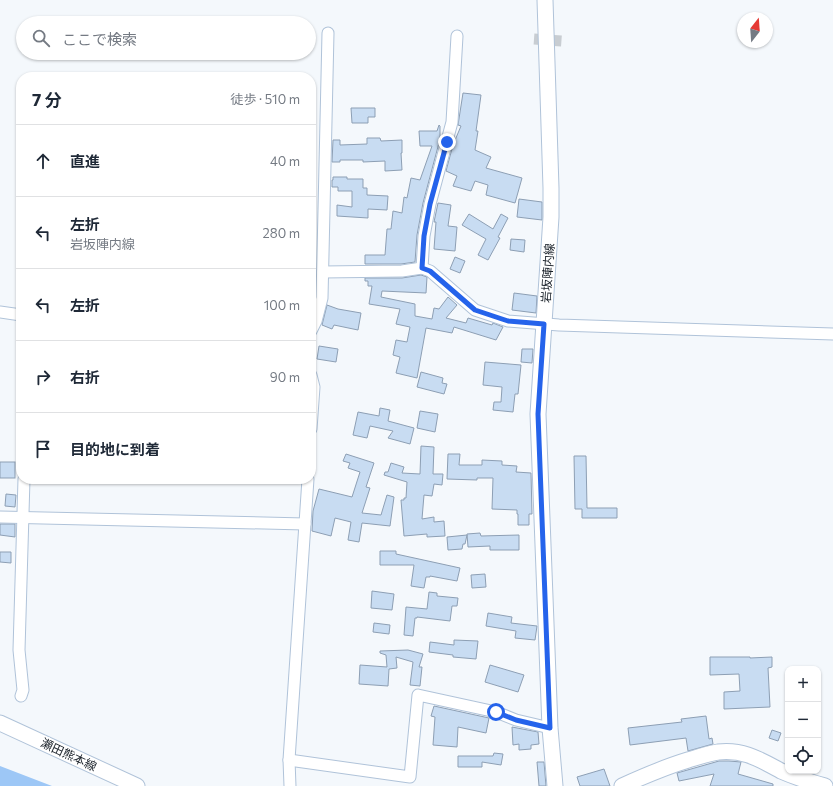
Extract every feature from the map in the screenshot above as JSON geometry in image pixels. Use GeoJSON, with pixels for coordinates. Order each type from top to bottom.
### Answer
{"type":"FeatureCollection","features":[{"type":"Feature","properties":{"kind":"main road","name":"岩坂陣内線"},"geometry":{"type":"LineString","coordinates":[[545,0],[551,209],[538,414],[550,728],[555,786]]}},
{"type":"Feature","properties":{"kind":"main road","name":"瀬田熊本線"},"geometry":{"type":"LineString","coordinates":[[0,723],[137,786]]}},
{"type":"Feature","properties":{"kind":"main road"},"geometry":{"type":"LineString","coordinates":[[622,786],[680,762],[719,752],[747,755],[803,780],[825,786]]}},
{"type":"Feature","properties":{"kind":"street"},"geometry":{"type":"LineString","coordinates":[[316,313],[322,298],[328,34]]}},
{"type":"Feature","properties":{"kind":"street"},"geometry":{"type":"LineString","coordinates":[[422,268],[424,236],[430,204],[452,122],[457,36]]}},
{"type":"Feature","properties":{"kind":"street"},"geometry":{"type":"LineString","coordinates":[[323,272],[402,271],[422,268],[430,271],[475,310],[508,321],[560,325],[833,334]]}},
{"type":"Feature","properties":{"kind":"street"},"geometry":{"type":"LineString","coordinates":[[0,312],[16,314]]}},
{"type":"Feature","properties":{"kind":"street"},"geometry":{"type":"LineString","coordinates":[[21,696],[23,690],[19,650],[24,484]]}},
{"type":"Feature","properties":{"kind":"street"},"geometry":{"type":"LineString","coordinates":[[290,786],[289,760],[308,484]]}},
{"type":"Feature","properties":{"kind":"street"},"geometry":{"type":"LineString","coordinates":[[0,517],[305,524]]}},
{"type":"Feature","properties":{"kind":"street"},"geometry":{"type":"LineString","coordinates":[[289,760],[410,777],[418,695],[496,712],[516,720],[550,728]]}},
{"type":"Feature","properties":{"kind":"shaded area"},"geometry":{"type":"Polygon","coordinates":[[[0,766],[52,786],[0,786],[0,766]]]}},
{"type":"Feature","properties":{"kind":"building"},"geometry":{"type":"Polygon","coordinates":[[[463,93],[481,95],[475,150],[491,157],[486,168],[522,178],[515,203],[486,195],[488,185],[475,181],[471,191],[453,186],[457,176],[446,171],[453,145],[461,126],[458,125],[463,93]]]}},
{"type":"Feature","properties":{"kind":"building"},"geometry":{"type":"Polygon","coordinates":[[[351,108],[375,108],[375,117],[368,117],[368,123],[352,123],[351,108]]]}},
{"type":"Feature","properties":{"kind":"building"},"geometry":{"type":"Polygon","coordinates":[[[439,125],[440,139],[423,203],[417,235],[415,262],[401,264],[365,264],[365,255],[385,255],[387,229],[391,229],[393,211],[402,213],[404,197],[407,198],[411,178],[420,180],[432,146],[420,146],[419,131],[437,131],[439,125]]]}},
{"type":"Feature","properties":{"kind":"building"},"geometry":{"type":"Polygon","coordinates":[[[367,138],[380,138],[381,141],[402,140],[402,170],[385,171],[385,161],[363,162],[363,160],[340,160],[340,162],[332,162],[333,140],[340,140],[340,145],[367,144],[367,138]]]}},
{"type":"Feature","properties":{"kind":"building"},"geometry":{"type":"Polygon","coordinates":[[[333,177],[363,179],[363,188],[367,188],[367,195],[388,196],[387,210],[368,209],[368,218],[337,216],[337,205],[352,207],[352,191],[338,191],[338,187],[332,187],[333,177]]]}},
{"type":"Feature","properties":{"kind":"building"},"geometry":{"type":"Polygon","coordinates":[[[519,199],[542,202],[542,220],[517,217],[519,199]]]}},
{"type":"Feature","properties":{"kind":"building"},"geometry":{"type":"Polygon","coordinates":[[[438,203],[451,205],[448,226],[457,227],[455,251],[434,249],[436,222],[434,222],[438,203]]]}},
{"type":"Feature","properties":{"kind":"building"},"geometry":{"type":"Polygon","coordinates":[[[469,214],[493,229],[501,214],[508,218],[498,237],[500,238],[488,260],[478,255],[486,239],[462,225],[469,214]]]}},
{"type":"Feature","properties":{"kind":"building"},"geometry":{"type":"Polygon","coordinates":[[[511,239],[525,240],[524,252],[510,250],[511,239]]]}},
{"type":"Feature","properties":{"kind":"building"},"geometry":{"type":"Polygon","coordinates":[[[455,257],[465,261],[460,273],[450,269],[455,257]]]}},
{"type":"Feature","properties":{"kind":"building"},"geometry":{"type":"Polygon","coordinates":[[[421,275],[427,277],[426,293],[382,291],[381,297],[415,304],[415,316],[432,319],[434,308],[439,309],[448,297],[457,305],[446,318],[466,323],[468,318],[492,325],[493,323],[503,327],[496,340],[454,327],[452,333],[426,328],[417,378],[396,373],[400,357],[393,355],[396,340],[407,342],[410,327],[396,324],[400,309],[369,304],[372,286],[368,286],[368,281],[365,281],[365,278],[402,278],[421,275]]]}},
{"type":"Feature","properties":{"kind":"building"},"geometry":{"type":"Polygon","coordinates":[[[514,293],[537,296],[536,313],[512,310],[514,293]]]}},
{"type":"Feature","properties":{"kind":"building"},"geometry":{"type":"Polygon","coordinates":[[[327,305],[338,309],[361,313],[358,330],[334,325],[332,329],[322,325],[327,305]]]}},
{"type":"Feature","properties":{"kind":"building"},"geometry":{"type":"Polygon","coordinates":[[[319,346],[338,349],[336,362],[317,359],[319,346]]]}},
{"type":"Feature","properties":{"kind":"building"},"geometry":{"type":"Polygon","coordinates":[[[522,349],[533,349],[532,363],[521,362],[522,349]]]}},
{"type":"Feature","properties":{"kind":"building"},"geometry":{"type":"Polygon","coordinates":[[[485,362],[521,365],[518,394],[515,394],[513,412],[493,410],[494,402],[501,402],[502,387],[483,385],[485,362]]]}},
{"type":"Feature","properties":{"kind":"building"},"geometry":{"type":"Polygon","coordinates":[[[421,372],[443,378],[442,383],[447,384],[444,394],[417,387],[421,372]]]}},
{"type":"Feature","properties":{"kind":"building"},"geometry":{"type":"Polygon","coordinates":[[[380,408],[390,410],[388,421],[414,428],[410,444],[388,438],[393,431],[370,426],[367,438],[353,435],[358,412],[379,416],[380,408]]]}},
{"type":"Feature","properties":{"kind":"building"},"geometry":{"type":"Polygon","coordinates":[[[420,411],[438,414],[435,432],[417,428],[420,411]]]}},
{"type":"Feature","properties":{"kind":"building"},"geometry":{"type":"Polygon","coordinates":[[[421,446],[434,447],[433,474],[443,474],[442,485],[434,484],[432,496],[424,495],[422,519],[434,517],[434,522],[444,521],[445,536],[427,537],[427,534],[404,536],[401,500],[406,498],[407,482],[384,475],[385,472],[388,472],[391,463],[404,467],[402,473],[420,474],[421,446]]]}},
{"type":"Feature","properties":{"kind":"building"},"geometry":{"type":"Polygon","coordinates":[[[346,454],[374,463],[366,487],[370,488],[362,513],[381,515],[387,495],[394,497],[390,526],[362,523],[359,542],[348,540],[351,522],[335,518],[331,536],[312,531],[313,511],[319,489],[352,497],[360,472],[348,468],[350,463],[343,461],[346,454]]]}},
{"type":"Feature","properties":{"kind":"building"},"geometry":{"type":"Polygon","coordinates":[[[448,454],[460,454],[459,465],[482,465],[482,460],[502,461],[502,465],[517,466],[516,472],[531,473],[532,514],[529,514],[529,525],[518,525],[517,510],[492,509],[493,478],[477,478],[477,480],[447,479],[448,454]]]}},
{"type":"Feature","properties":{"kind":"building"},"geometry":{"type":"Polygon","coordinates":[[[574,456],[586,456],[587,508],[617,508],[617,518],[582,518],[582,509],[575,509],[574,456]]]}},
{"type":"Feature","properties":{"kind":"building"},"geometry":{"type":"Polygon","coordinates":[[[0,462],[15,462],[15,478],[0,478],[0,462]]]}},
{"type":"Feature","properties":{"kind":"building"},"geometry":{"type":"Polygon","coordinates":[[[6,494],[16,495],[15,507],[5,506],[6,494]]]}},
{"type":"Feature","properties":{"kind":"building"},"geometry":{"type":"Polygon","coordinates":[[[0,524],[15,524],[15,537],[0,535],[0,524]]]}},
{"type":"Feature","properties":{"kind":"building"},"geometry":{"type":"Polygon","coordinates":[[[480,533],[481,536],[519,535],[519,550],[490,550],[490,546],[468,547],[467,534],[480,533]]]}},
{"type":"Feature","properties":{"kind":"building"},"geometry":{"type":"Polygon","coordinates":[[[467,535],[462,549],[448,550],[447,537],[467,535]]]}},
{"type":"Feature","properties":{"kind":"building"},"geometry":{"type":"Polygon","coordinates":[[[380,551],[396,551],[396,554],[460,568],[457,581],[430,576],[426,577],[424,588],[411,586],[414,565],[380,565],[380,551]]]}},
{"type":"Feature","properties":{"kind":"building"},"geometry":{"type":"Polygon","coordinates":[[[0,552],[11,552],[11,563],[0,562],[0,552]]]}},
{"type":"Feature","properties":{"kind":"building"},"geometry":{"type":"Polygon","coordinates":[[[485,574],[486,587],[472,588],[471,575],[485,574]]]}},
{"type":"Feature","properties":{"kind":"building"},"geometry":{"type":"Polygon","coordinates":[[[372,591],[394,594],[392,610],[371,608],[372,591]]]}},
{"type":"Feature","properties":{"kind":"building"},"geometry":{"type":"Polygon","coordinates":[[[429,592],[437,593],[437,596],[458,598],[457,606],[452,606],[450,621],[417,617],[415,618],[413,636],[404,635],[406,607],[427,609],[429,592]]]}},
{"type":"Feature","properties":{"kind":"building"},"geometry":{"type":"Polygon","coordinates":[[[488,613],[512,617],[511,623],[537,626],[535,640],[515,638],[516,631],[486,626],[488,613]]]}},
{"type":"Feature","properties":{"kind":"building"},"geometry":{"type":"Polygon","coordinates":[[[374,623],[390,625],[389,634],[373,632],[374,623]]]}},
{"type":"Feature","properties":{"kind":"building"},"geometry":{"type":"Polygon","coordinates":[[[454,640],[478,641],[476,659],[453,657],[453,655],[429,652],[430,642],[454,645],[454,640]]]}},
{"type":"Feature","properties":{"kind":"building"},"geometry":{"type":"Polygon","coordinates":[[[408,650],[423,654],[419,667],[422,667],[420,686],[410,685],[413,662],[396,657],[397,668],[389,669],[388,686],[359,684],[360,665],[387,667],[386,655],[380,653],[380,651],[408,650]]]}},
{"type":"Feature","properties":{"kind":"building"},"geometry":{"type":"Polygon","coordinates":[[[710,657],[772,657],[772,667],[768,668],[770,707],[724,709],[724,692],[740,691],[739,674],[710,675],[710,657]]]}},
{"type":"Feature","properties":{"kind":"building"},"geometry":{"type":"Polygon","coordinates":[[[490,665],[524,675],[518,692],[485,682],[490,665]]]}},
{"type":"Feature","properties":{"kind":"building"},"geometry":{"type":"Polygon","coordinates":[[[434,706],[489,718],[486,733],[458,727],[457,747],[433,745],[435,717],[431,716],[434,706]]]}},
{"type":"Feature","properties":{"kind":"building"},"geometry":{"type":"Polygon","coordinates":[[[706,716],[709,739],[712,738],[713,744],[688,751],[686,738],[630,745],[628,728],[682,722],[681,719],[706,716]]]}},
{"type":"Feature","properties":{"kind":"building"},"geometry":{"type":"Polygon","coordinates":[[[512,727],[538,732],[539,744],[531,745],[531,749],[519,750],[519,744],[513,745],[512,727]]]}},
{"type":"Feature","properties":{"kind":"building"},"geometry":{"type":"Polygon","coordinates":[[[772,730],[781,733],[778,741],[769,738],[772,730]]]}},
{"type":"Feature","properties":{"kind":"building"},"geometry":{"type":"Polygon","coordinates":[[[494,753],[503,754],[501,765],[482,762],[482,767],[458,767],[458,756],[493,756],[494,753]]]}},
{"type":"Feature","properties":{"kind":"building"},"geometry":{"type":"Polygon","coordinates":[[[719,761],[741,762],[738,774],[773,784],[773,786],[710,786],[714,774],[679,781],[677,773],[719,761]]]}},
{"type":"Feature","properties":{"kind":"building"},"geometry":{"type":"Polygon","coordinates":[[[537,762],[544,762],[546,786],[539,786],[537,762]]]}},
{"type":"Feature","properties":{"kind":"building"},"geometry":{"type":"Polygon","coordinates":[[[604,769],[610,786],[580,786],[577,777],[604,769]]]}},
{"type":"Feature","properties":{"kind":"tunnel"},"geometry":{"type":"LineString","coordinates":[[534,39],[562,41]]}},
{"type":"Feature","properties":{"kind":"route"},"geometry":{"type":"LineString","coordinates":[[447,142],[430,204],[424,236],[422,268],[430,271],[475,310],[508,321],[544,324],[538,414],[550,728],[516,720],[496,712]]}}]}
